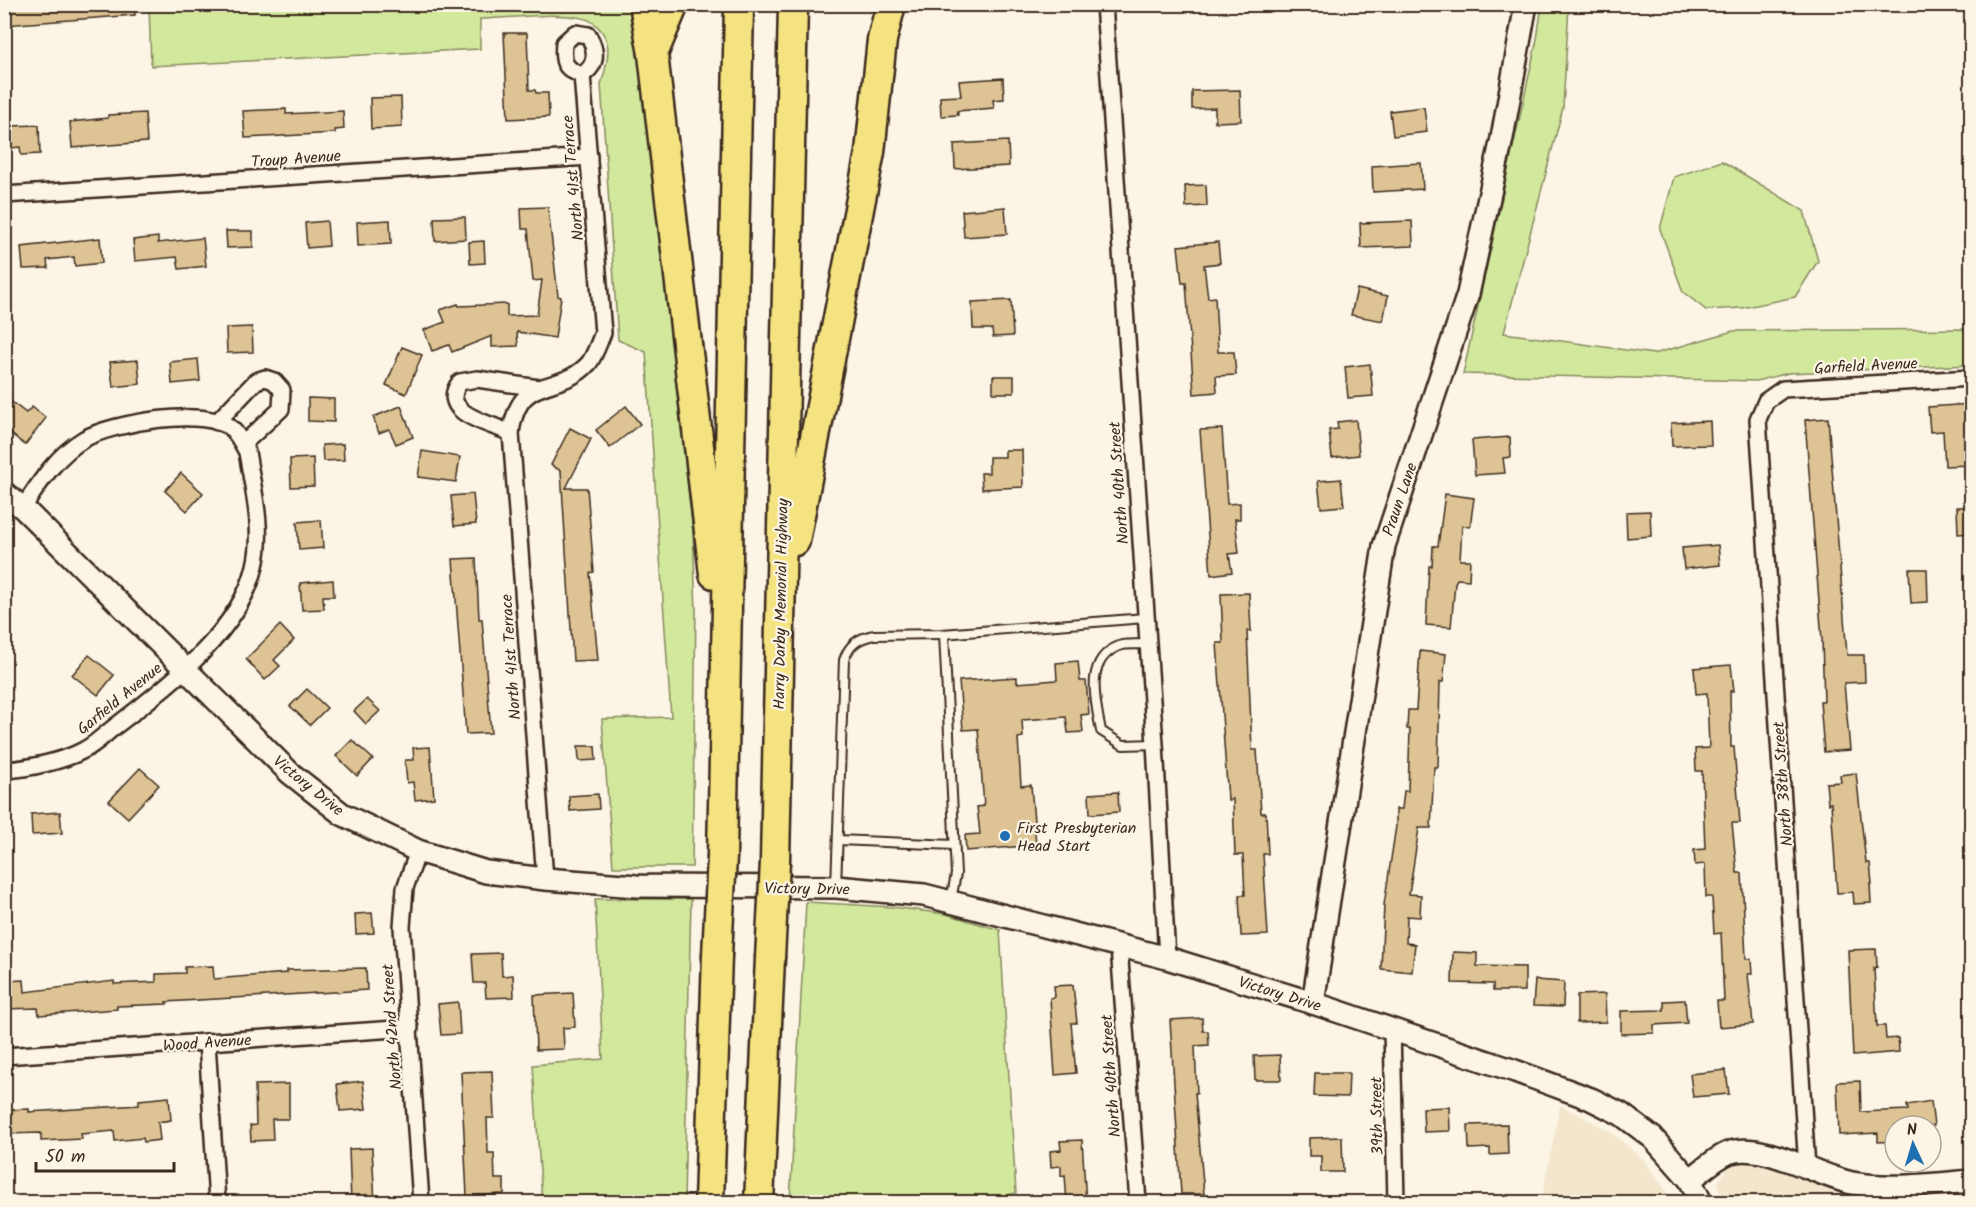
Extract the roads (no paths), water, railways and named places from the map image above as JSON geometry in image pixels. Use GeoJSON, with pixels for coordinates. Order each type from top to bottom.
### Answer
{"type":"FeatureCollection","features":[{"type":"Feature","properties":{"kind":"highway"},"geometry":{"type":"LineString","coordinates":[[644,4],[653,54],[726,676]]}},
{"type":"Feature","properties":{"kind":"highway"},"geometry":{"type":"LineString","coordinates":[[653,54],[674,4]]}},
{"type":"Feature","properties":{"kind":"highway"},"geometry":{"type":"LineString","coordinates":[[709,1203],[722,856],[739,4]]}},
{"type":"Feature","properties":{"kind":"highway","name":"Harry Darby Memorial Highway"},"geometry":{"type":"LineString","coordinates":[[759,1203],[775,862],[793,4]]}},
{"type":"Feature","properties":{"kind":"highway"},"geometry":{"type":"LineString","coordinates":[[870,4],[882,40]]}},
{"type":"Feature","properties":{"kind":"highway"},"geometry":{"type":"LineString","coordinates":[[780,620],[870,152],[882,40],[891,4]]}},
{"type":"Feature","properties":{"kind":"main road","name":"Praun Lane"},"geometry":{"type":"LineString","coordinates":[[1313,1003],[1387,529],[1439,388],[1468,294],[1502,138],[1526,4]]}},
{"type":"Feature","properties":{"kind":"main road","name":"Victory Drive"},"geometry":{"type":"LineString","coordinates":[[4,493],[23,508],[290,773],[342,814],[418,851],[486,872],[545,879],[637,886],[836,887],[897,891],[951,900],[1119,947],[1167,958],[1313,1003],[1515,1071],[1621,1114],[1653,1138],[1690,1180]]}},
{"type":"Feature","properties":{"kind":"main road"},"geometry":{"type":"LineString","coordinates":[[1701,1203],[1690,1180],[1728,1153],[1745,1150],[1764,1153],[1851,1182],[1889,1186],[1971,1181]]}},
{"type":"Feature","properties":{"kind":"street","name":"North 40th Street"},"geometry":{"type":"LineString","coordinates":[[1104,4],[1155,744],[1167,958]]}},
{"type":"Feature","properties":{"kind":"street","name":"North 41st Terrace"},"geometry":{"type":"LineString","coordinates":[[545,879],[511,433],[514,413],[524,398],[539,388],[571,377],[590,362],[603,333],[582,75]]}},
{"type":"Feature","properties":{"kind":"street","name":"Troup Avenue"},"geometry":{"type":"LineString","coordinates":[[4,195],[589,157]]}},
{"type":"Feature","properties":{"kind":"street"},"geometry":{"type":"LineString","coordinates":[[23,508],[51,466],[84,439],[136,422],[194,419],[224,425],[243,444],[280,409],[282,390],[274,381],[266,378],[256,381],[224,425]]}},
{"type":"Feature","properties":{"kind":"street","name":"Garfield Avenue"},"geometry":{"type":"LineString","coordinates":[[1766,401],[1783,389],[1803,386],[1971,378]]}},
{"type":"Feature","properties":{"kind":"street","name":"North 41st Terrace"},"geometry":{"type":"LineString","coordinates":[[511,433],[467,417],[460,411],[455,400],[455,389],[460,382],[477,380],[539,388]]}},
{"type":"Feature","properties":{"kind":"street","name":"North 38th Street"},"geometry":{"type":"LineString","coordinates":[[1766,401],[1758,419],[1807,1168]]}},
{"type":"Feature","properties":{"kind":"street","name":"Garfield Avenue"},"geometry":{"type":"LineString","coordinates":[[4,770],[24,769],[83,751],[139,708],[185,668],[236,611],[255,567],[258,535],[257,510],[247,452],[243,444]]}},
{"type":"Feature","properties":{"kind":"street","name":"North 42nd Street"},"geometry":{"type":"LineString","coordinates":[[418,851],[405,888],[402,927],[421,1203]]}},
{"type":"Feature","properties":{"kind":"street","name":"North 40th Street"},"geometry":{"type":"LineString","coordinates":[[1119,947],[1137,1203]]}},
{"type":"Feature","properties":{"kind":"street","name":"Wood Avenue"},"geometry":{"type":"LineString","coordinates":[[4,1056],[410,1028]]}},
{"type":"Feature","properties":{"kind":"street","name":"39th Street"},"geometry":{"type":"LineString","coordinates":[[1392,1029],[1396,1203]]}},
{"type":"Feature","properties":{"kind":"street"},"geometry":{"type":"LineString","coordinates":[[207,1042],[217,1203]]}},
{"type":"Feature","properties":{"kind":"lane"},"geometry":{"type":"LineString","coordinates":[[836,887],[843,660],[849,646],[864,637],[874,635],[944,634],[1145,618]]}},
{"type":"Feature","properties":{"kind":"lane"},"geometry":{"type":"LineString","coordinates":[[944,634],[956,874],[951,900]]}},
{"type":"Feature","properties":{"kind":"lane"},"geometry":{"type":"LineString","coordinates":[[1147,644],[1119,646],[1109,653],[1100,661],[1094,684],[1101,731],[1123,746],[1155,744]]}},
{"type":"Feature","properties":{"kind":"lane"},"geometry":{"type":"LineString","coordinates":[[838,840],[954,845]]}},
{"type":"Feature","properties":{"kind":"place","name":"First Presbyterian Head Start"},"geometry":{"type":"Point","coordinates":[1005,836]}}]}
